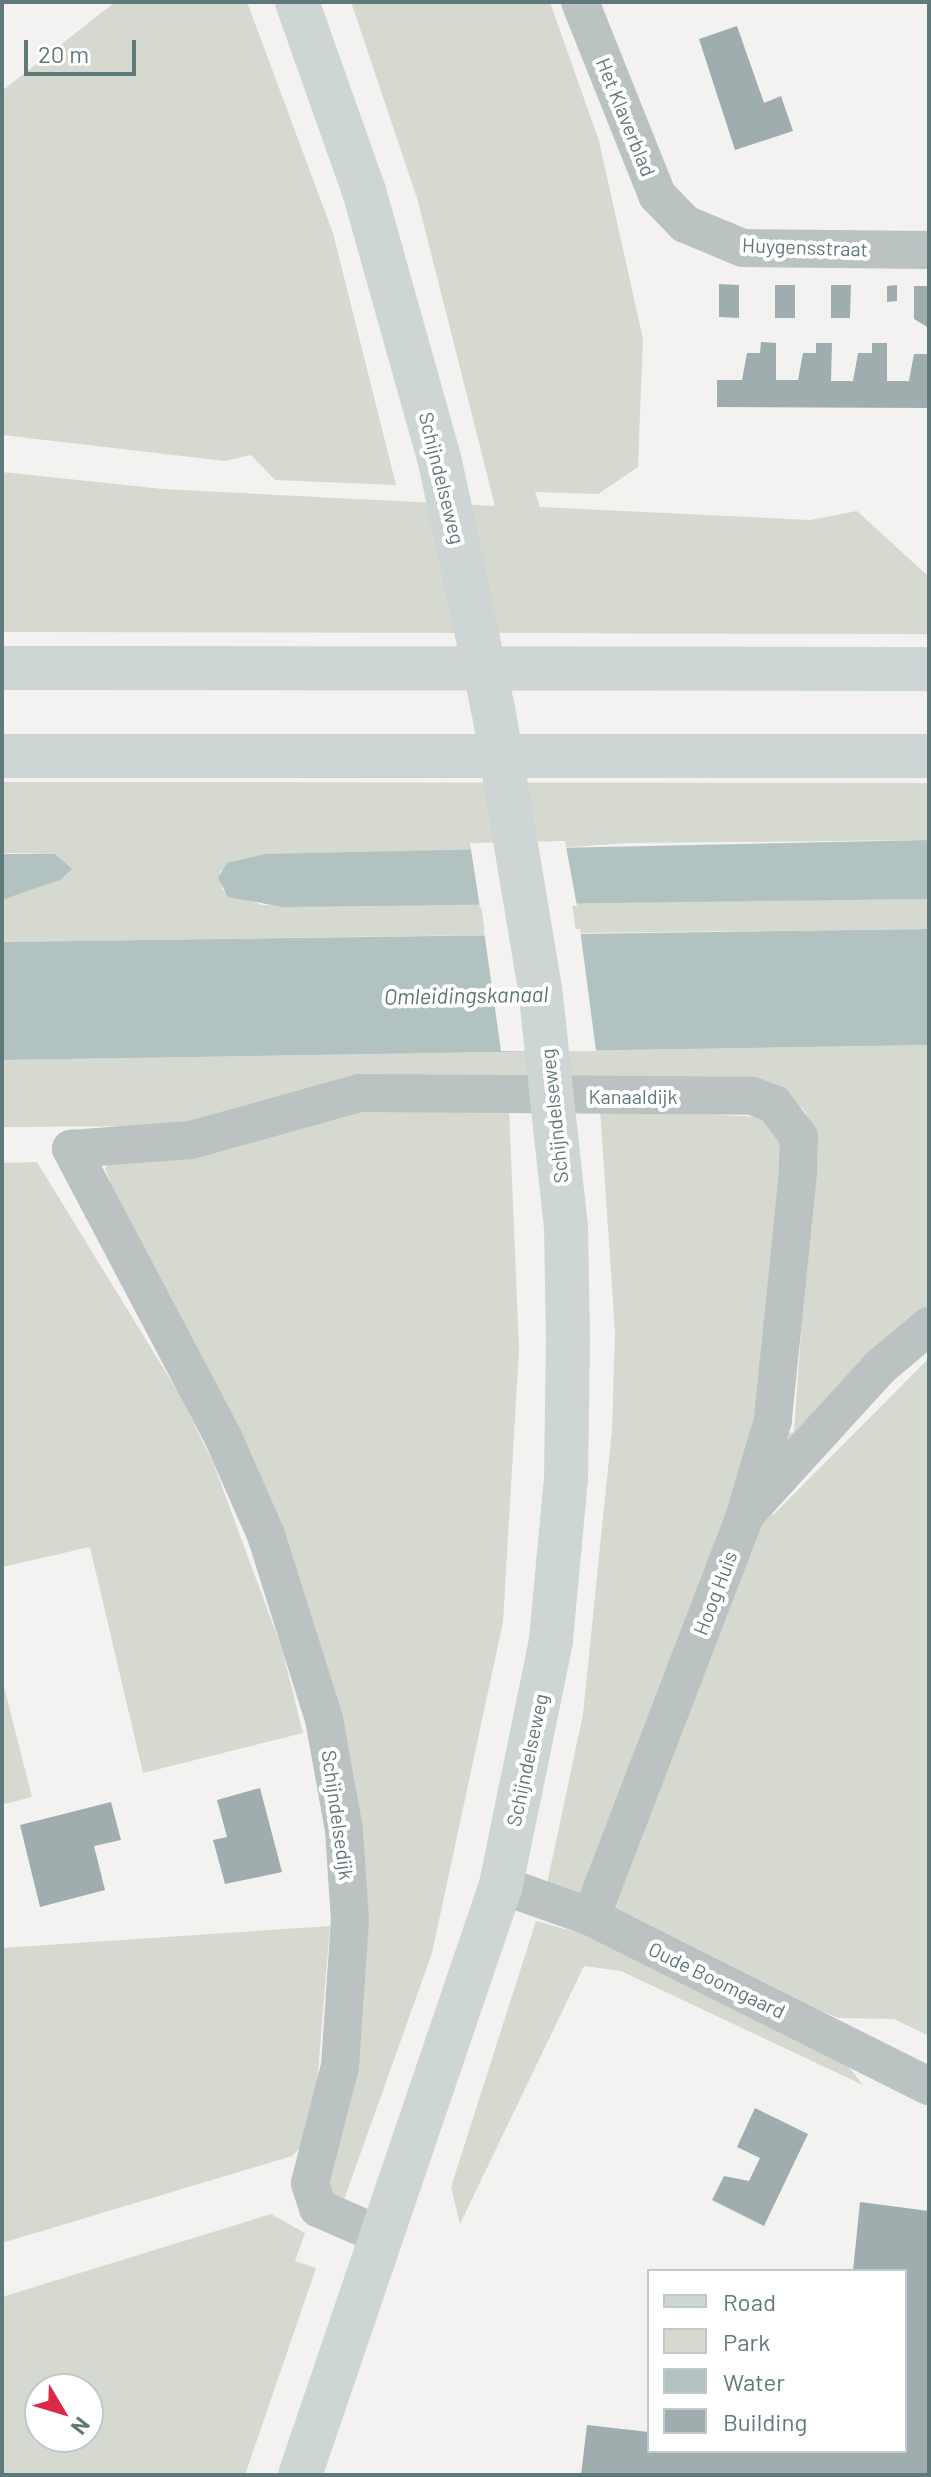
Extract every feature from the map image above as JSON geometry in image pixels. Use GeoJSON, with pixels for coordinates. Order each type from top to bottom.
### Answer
{"type":"FeatureCollection","features":[{"type":"Feature","properties":{"kind":"main road","name":"Schijndelseweg"},"geometry":{"type":"LineString","coordinates":[[297,2],[364,191],[469,592],[516,837],[558,1147],[567,1242],[566,1478],[551,1641],[501,1885],[382,2236]]}},
{"type":"Feature","properties":{"kind":"main road"},"geometry":{"type":"LineString","coordinates":[[2,668],[929,669]]}},
{"type":"Feature","properties":{"kind":"main road"},"geometry":{"type":"LineString","coordinates":[[2,756],[929,756]]}},
{"type":"Feature","properties":{"kind":"main road"},"geometry":{"type":"LineString","coordinates":[[300,2475],[382,2236]]}},
{"type":"Feature","properties":{"kind":"street","name":"Het Klaverblad"},"geometry":{"type":"LineString","coordinates":[[580,2],[657,195],[685,224]]}},
{"type":"Feature","properties":{"kind":"street","name":"Huygensstraat"},"geometry":{"type":"LineString","coordinates":[[685,224],[743,248],[929,250]]}},
{"type":"Feature","properties":{"kind":"street","name":"Kanaaldijk"},"geometry":{"type":"LineString","coordinates":[[71,1149],[191,1140],[359,1093],[752,1096],[774,1104],[799,1137],[798,1172],[773,1420],[745,1515]]}},
{"type":"Feature","properties":{"kind":"street","name":"Schijndelsedijk"},"geometry":{"type":"LineString","coordinates":[[71,1149],[241,1479],[324,1719],[344,1830],[350,1921],[340,2066],[310,2183],[318,2208],[382,2236]]}},
{"type":"Feature","properties":{"kind":"street","name":"Hoog Huis"},"geometry":{"type":"LineString","coordinates":[[591,1917],[745,1515],[880,1367],[929,1326]]}},
{"type":"Feature","properties":{"kind":"street","name":"Oude Boomgaard"},"geometry":{"type":"LineString","coordinates":[[501,1885],[591,1917],[929,2086]]}},
{"type":"Feature","properties":{"kind":"green space"},"geometry":{"type":"Polygon","coordinates":[[[115,2],[247,2],[333,233],[396,485],[275,480],[251,455],[225,461],[2,435],[2,91],[115,2]]]}},
{"type":"Feature","properties":{"kind":"green space"},"geometry":{"type":"Polygon","coordinates":[[[351,2],[550,2],[599,141],[643,339],[638,467],[598,494],[535,492],[540,507],[810,520],[857,511],[929,577],[929,634],[2,632],[2,472],[163,489],[495,506],[417,198],[351,2]]]}},
{"type":"Feature","properties":{"kind":"green space"},"geometry":{"type":"Polygon","coordinates":[[[2,782],[929,783],[929,840],[628,843],[220,871],[222,890],[262,905],[481,904],[485,935],[2,942],[2,900],[60,880],[55,854],[2,853],[2,782]]]}},
{"type":"Feature","properties":{"kind":"green space"},"geometry":{"type":"Polygon","coordinates":[[[929,899],[929,929],[576,933],[572,902],[929,899]]]}},
{"type":"Feature","properties":{"kind":"green space"},"geometry":{"type":"Polygon","coordinates":[[[929,1045],[929,1307],[794,1433],[772,1516],[929,1358],[929,2036],[894,2019],[838,2018],[609,1920],[783,1435],[794,1432],[815,1132],[804,1110],[785,1092],[706,1082],[191,1126],[2,1127],[2,1060],[929,1045]]]}},
{"type":"Feature","properties":{"kind":"green space"},"geometry":{"type":"Polygon","coordinates":[[[509,1109],[519,1350],[503,1622],[432,1953],[340,2211],[326,2193],[336,1729],[105,1169],[110,1161],[340,1110],[509,1109]]]}},
{"type":"Feature","properties":{"kind":"green space"},"geometry":{"type":"Polygon","coordinates":[[[600,1109],[761,1117],[780,1143],[781,1176],[754,1423],[738,1482],[581,1911],[544,1898],[583,1714],[612,1429],[615,1332],[600,1109]]]}},
{"type":"Feature","properties":{"kind":"green space"},"geometry":{"type":"Polygon","coordinates":[[[37,1162],[181,1397],[214,1465],[282,1649],[303,1733],[143,1773],[90,1547],[2,1567],[2,1163],[37,1162]]]}},
{"type":"Feature","properties":{"kind":"green space"},"geometry":{"type":"Polygon","coordinates":[[[2,1679],[32,1797],[4,1804],[2,1827],[2,1679]]]}},
{"type":"Feature","properties":{"kind":"green space"},"geometry":{"type":"Polygon","coordinates":[[[536,1921],[605,1940],[820,2031],[863,2085],[621,1971],[584,1966],[460,2224],[451,2187],[536,1921]]]}},
{"type":"Feature","properties":{"kind":"green space"},"geometry":{"type":"Polygon","coordinates":[[[330,1926],[317,2085],[304,2144],[292,2156],[2,2243],[2,1948],[330,1926]]]}},
{"type":"Feature","properties":{"kind":"green space"},"geometry":{"type":"Polygon","coordinates":[[[271,2214],[305,2233],[295,2261],[316,2268],[245,2475],[2,2475],[2,2297],[271,2214]]]}},
{"type":"Feature","properties":{"kind":"water"},"geometry":{"type":"Polygon","coordinates":[[[929,840],[929,899],[283,907],[228,897],[218,878],[227,863],[265,854],[929,840]]]}},
{"type":"Feature","properties":{"kind":"water"},"geometry":{"type":"Polygon","coordinates":[[[2,854],[55,854],[72,869],[60,880],[2,900],[2,854]]]}},
{"type":"Feature","properties":{"kind":"water","name":"Omleidingskanaal"},"geometry":{"type":"Polygon","coordinates":[[[929,929],[929,1045],[2,1060],[2,942],[929,929]]]}},
{"type":"Feature","properties":{"kind":"pier"},"geometry":{"type":"Polygon","coordinates":[[[565,841],[577,906],[480,908],[470,843],[565,841]]]}},
{"type":"Feature","properties":{"kind":"pier"},"geometry":{"type":"Polygon","coordinates":[[[580,929],[596,1051],[501,1051],[484,931],[580,929]]]}},
{"type":"Feature","properties":{"kind":"building"},"geometry":{"type":"Polygon","coordinates":[[[737,26],[764,103],[781,96],[793,131],[735,150],[699,39],[737,26]]]}},
{"type":"Feature","properties":{"kind":"building"},"geometry":{"type":"Polygon","coordinates":[[[719,284],[739,285],[739,318],[719,317],[719,284]]]}},
{"type":"Feature","properties":{"kind":"building"},"geometry":{"type":"Polygon","coordinates":[[[775,285],[795,285],[795,318],[775,318],[775,285]]]}},
{"type":"Feature","properties":{"kind":"building"},"geometry":{"type":"Polygon","coordinates":[[[831,285],[851,285],[850,318],[831,318],[831,285]]]}},
{"type":"Feature","properties":{"kind":"building"},"geometry":{"type":"Polygon","coordinates":[[[897,285],[897,301],[887,302],[887,286],[897,285]]]}},
{"type":"Feature","properties":{"kind":"building"},"geometry":{"type":"Polygon","coordinates":[[[914,286],[929,286],[929,328],[914,319],[914,286]]]}},
{"type":"Feature","properties":{"kind":"building"},"geometry":{"type":"Polygon","coordinates":[[[761,342],[776,343],[776,380],[798,380],[803,353],[816,353],[816,343],[832,343],[831,381],[853,381],[858,353],[872,353],[872,343],[887,343],[887,381],[909,381],[914,354],[929,354],[929,408],[717,407],[717,380],[742,380],[747,353],[760,353],[761,342]]]}},
{"type":"Feature","properties":{"kind":"building"},"geometry":{"type":"Polygon","coordinates":[[[260,1788],[282,1872],[225,1884],[213,1840],[227,1837],[217,1800],[260,1788]]]}},
{"type":"Feature","properties":{"kind":"building"},"geometry":{"type":"Polygon","coordinates":[[[111,1802],[121,1840],[94,1846],[105,1890],[40,1907],[20,1825],[111,1802]]]}},
{"type":"Feature","properties":{"kind":"building"},"geometry":{"type":"Polygon","coordinates":[[[755,2108],[808,2134],[764,2226],[712,2200],[724,2176],[749,2181],[760,2158],[737,2147],[755,2108]]]}},
{"type":"Feature","properties":{"kind":"building"},"geometry":{"type":"Polygon","coordinates":[[[860,2202],[929,2211],[929,2475],[581,2475],[587,2425],[647,2432],[647,2453],[907,2453],[907,2269],[853,2269],[860,2202]]]}}]}
